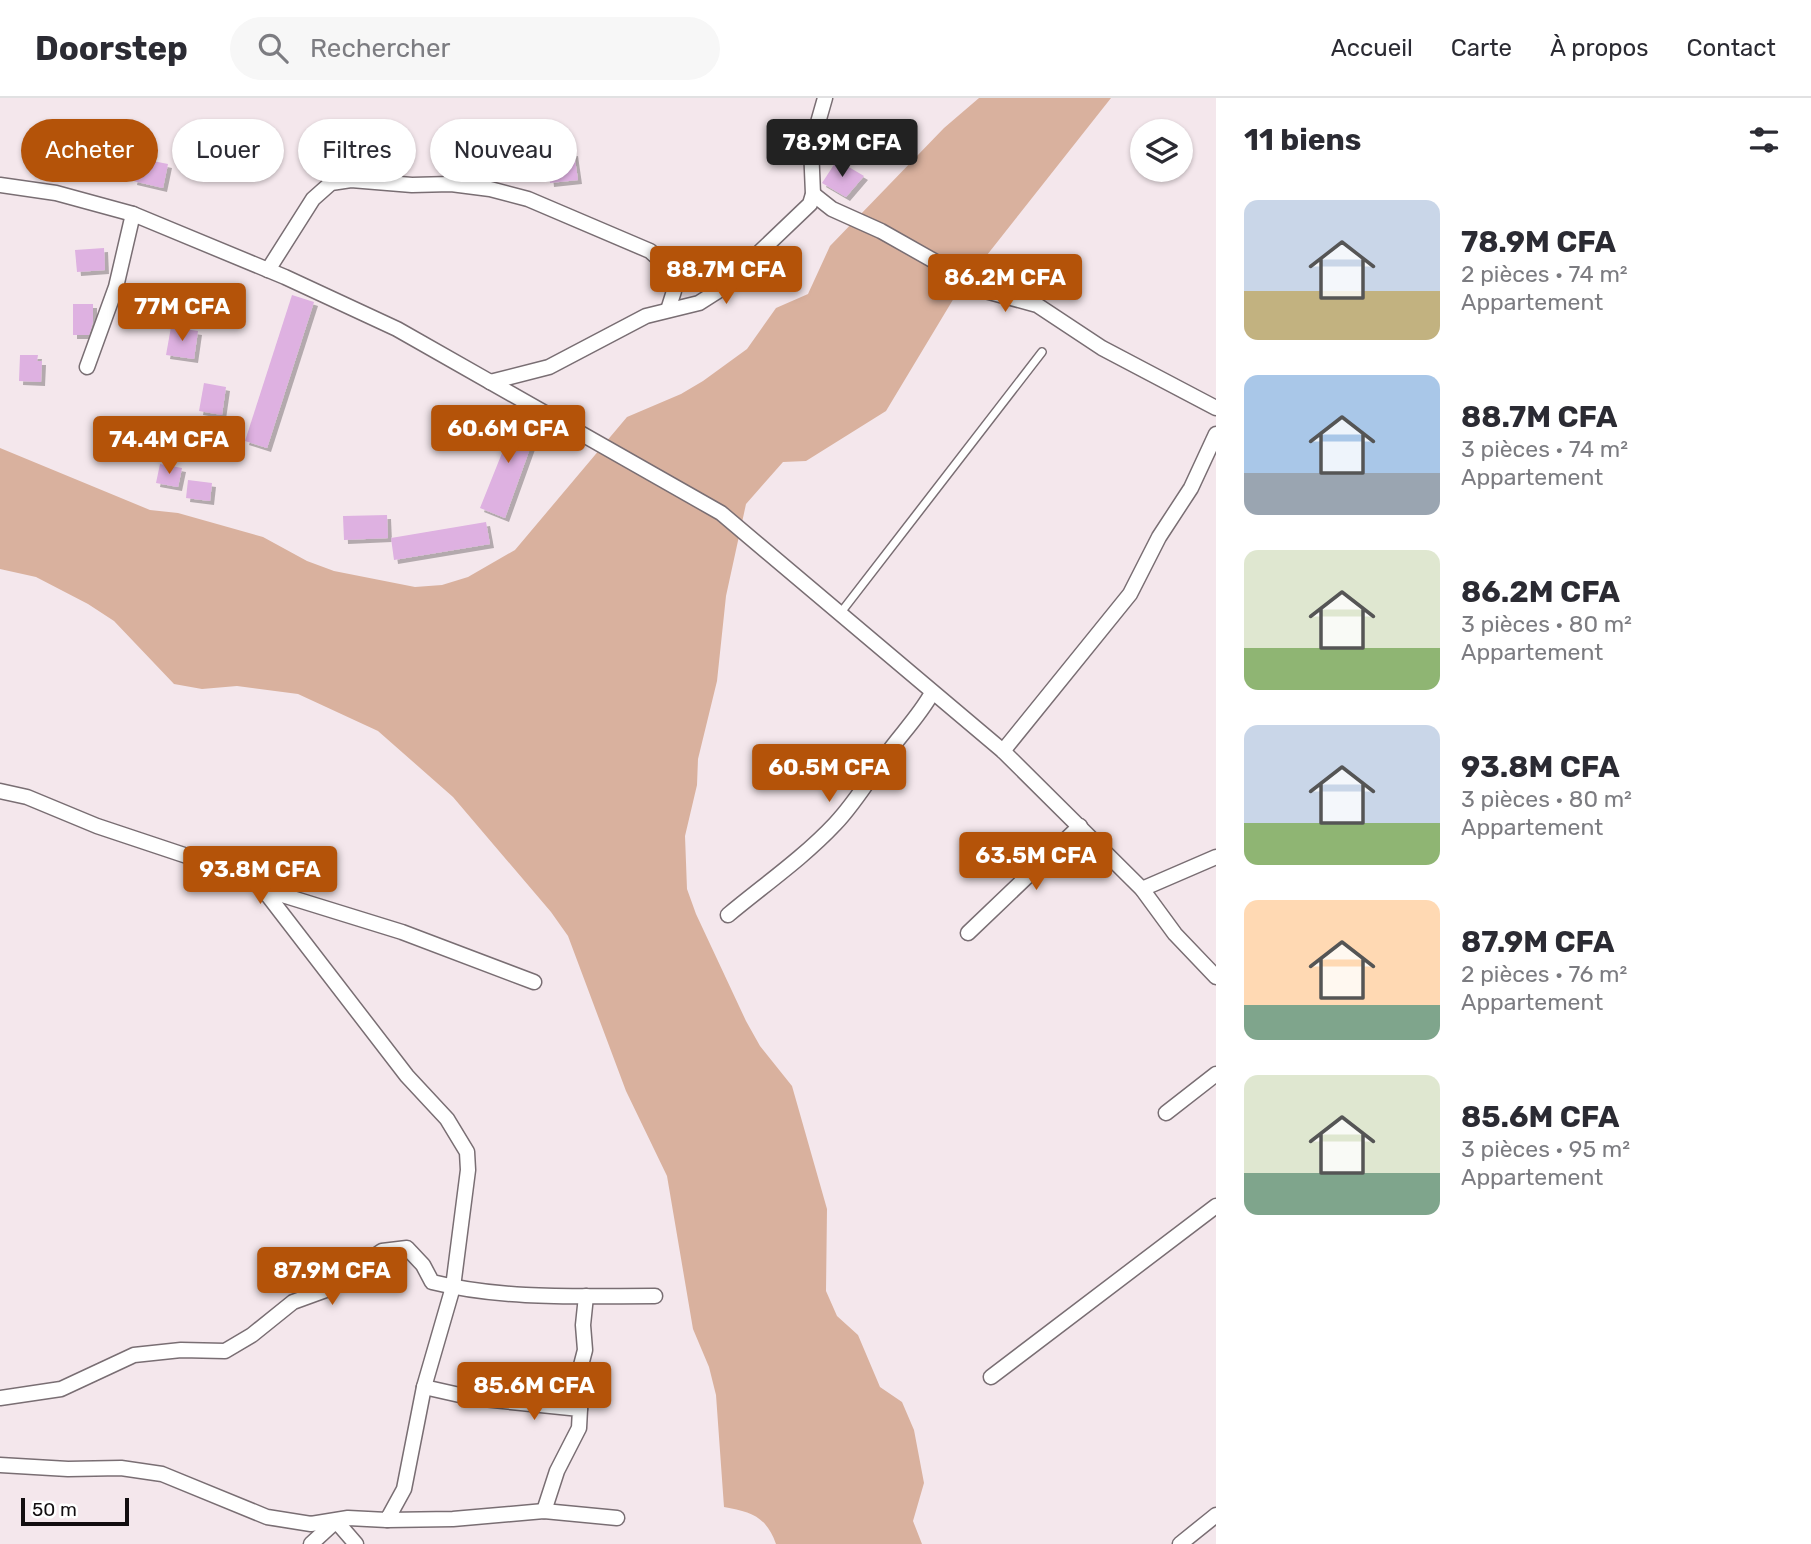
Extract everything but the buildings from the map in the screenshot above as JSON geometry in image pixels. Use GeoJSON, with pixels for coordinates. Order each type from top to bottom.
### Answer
{"type":"FeatureCollection","features":[{"type":"Feature","properties":{"kind":"street"},"geometry":{"type":"LineString","coordinates":[[490,382],[549,367],[646,317],[699,303],[721,289],[810,204],[813,194],[811,147],[825,98]]}},
{"type":"Feature","properties":{"kind":"street"},"geometry":{"type":"LineString","coordinates":[[268,270],[313,199],[331,183],[351,180],[411,186],[450,184],[490,189],[528,199],[650,251],[670,269],[674,290],[668,310]]}},
{"type":"Feature","properties":{"kind":"street"},"geometry":{"type":"LineString","coordinates":[[0,185],[56,193],[133,214],[268,270],[397,329],[721,513],[842,611],[932,694],[1003,751],[1142,889],[1175,934],[1216,977]]}},
{"type":"Feature","properties":{"kind":"street"},"geometry":{"type":"LineString","coordinates":[[813,194],[832,209],[881,231],[989,292],[1037,305],[1102,348],[1216,408]]}},
{"type":"Feature","properties":{"kind":"street"},"geometry":{"type":"LineString","coordinates":[[86,367],[116,287],[133,214]]}},
{"type":"Feature","properties":{"kind":"street"},"geometry":{"type":"LineString","coordinates":[[1003,751],[1129,594],[1191,488],[1216,434]]}},
{"type":"Feature","properties":{"kind":"street"},"geometry":{"type":"LineString","coordinates":[[728,915],[792,864],[835,824],[872,779],[884,758],[917,720],[932,694]]}},
{"type":"Feature","properties":{"kind":"street"},"geometry":{"type":"LineString","coordinates":[[0,791],[27,797],[97,827],[241,874],[263,889],[402,932],[534,982]]}},
{"type":"Feature","properties":{"kind":"street"},"geometry":{"type":"LineString","coordinates":[[968,933],[1080,826]]}},
{"type":"Feature","properties":{"kind":"street"},"geometry":{"type":"LineString","coordinates":[[1142,889],[1216,857]]}},
{"type":"Feature","properties":{"kind":"street"},"geometry":{"type":"LineString","coordinates":[[263,889],[407,1076],[447,1119],[467,1152],[468,1170],[453,1287],[424,1387],[404,1489],[387,1520]]}},
{"type":"Feature","properties":{"kind":"street"},"geometry":{"type":"LineString","coordinates":[[1166,1113],[1216,1074]]}},
{"type":"Feature","properties":{"kind":"street"},"geometry":{"type":"LineString","coordinates":[[991,1377],[1216,1206]]}},
{"type":"Feature","properties":{"kind":"street"},"geometry":{"type":"LineString","coordinates":[[0,1398],[61,1389],[134,1355],[181,1350],[225,1351],[252,1335],[293,1302],[327,1290],[382,1251],[407,1248],[423,1265],[432,1282],[453,1287],[530,1296],[655,1296]]}},
{"type":"Feature","properties":{"kind":"street"},"geometry":{"type":"LineString","coordinates":[[544,1511],[557,1471],[579,1428],[579,1373],[585,1349],[583,1325],[586,1296]]}},
{"type":"Feature","properties":{"kind":"street"},"geometry":{"type":"LineString","coordinates":[[424,1387],[474,1398],[580,1409]]}},
{"type":"Feature","properties":{"kind":"street"},"geometry":{"type":"LineString","coordinates":[[0,1465],[68,1469],[121,1468],[163,1474],[267,1517],[311,1524],[348,1518],[453,1519],[544,1511],[617,1517]]}},
{"type":"Feature","properties":{"kind":"street"},"geometry":{"type":"LineString","coordinates":[[1180,1544],[1216,1515]]}},
{"type":"Feature","properties":{"kind":"street"},"geometry":{"type":"LineString","coordinates":[[311,1544],[336,1521]]}},
{"type":"Feature","properties":{"kind":"street"},"geometry":{"type":"LineString","coordinates":[[336,1521],[356,1544]]}},
{"type":"Feature","properties":{"kind":"lane"},"geometry":{"type":"LineString","coordinates":[[842,611],[1042,352]]}},
{"type":"Feature","properties":{"kind":"shaded area"},"geometry":{"type":"Polygon","coordinates":[[[979,98],[1111,98],[957,293],[886,411],[806,461],[783,462],[746,504],[726,596],[717,681],[698,759],[697,785],[685,836],[687,889],[696,914],[746,1021],[760,1046],[792,1086],[827,1209],[826,1291],[837,1316],[858,1335],[880,1387],[902,1402],[914,1430],[924,1483],[913,1521],[922,1544],[776,1544],[762,1521],[742,1511],[724,1507],[716,1395],[709,1367],[693,1329],[667,1176],[626,1091],[568,936],[551,912],[453,797],[378,731],[298,694],[237,686],[202,689],[174,684],[114,621],[36,577],[0,569],[0,448],[150,510],[178,513],[263,537],[307,561],[334,571],[415,587],[442,585],[468,577],[515,550],[627,417],[681,394],[703,381],[747,349],[776,308],[808,294],[830,246],[944,128],[979,98]]]}}]}
